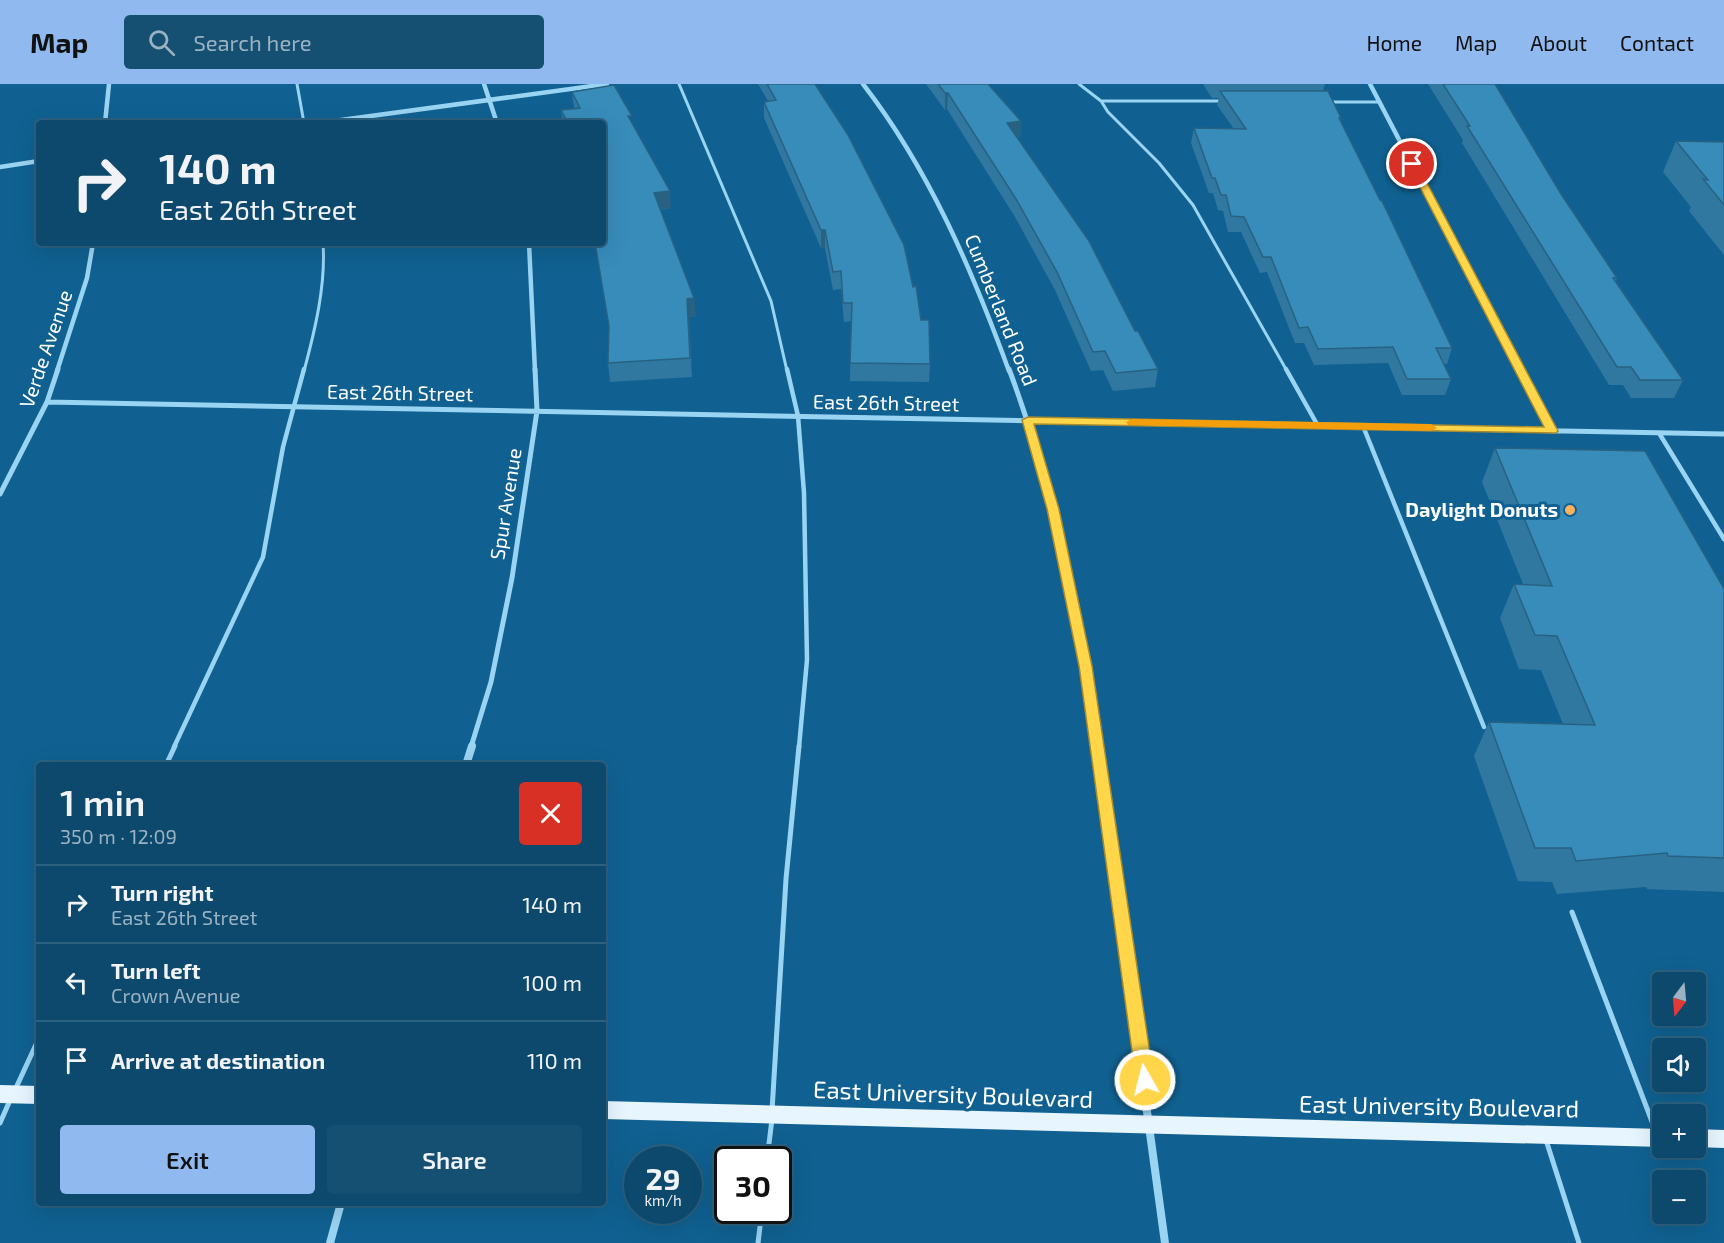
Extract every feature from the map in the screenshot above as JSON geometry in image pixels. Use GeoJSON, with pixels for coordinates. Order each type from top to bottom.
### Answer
{"type":"FeatureCollection","features":[{"type":"Feature","properties":{"kind":"main road"},"geometry":{"type":"LineString","coordinates":[[7,1094],[36,1095]]}},
{"type":"Feature","properties":{"kind":"main road","name":"East University Boulevard"},"geometry":{"type":"LineString","coordinates":[[606,1110],[1652,1138]]}},
{"type":"Feature","properties":{"kind":"main road"},"geometry":{"type":"LineString","coordinates":[[1706,1138],[1724,1139]]}},
{"type":"Feature","properties":{"kind":"street"},"geometry":{"type":"LineString","coordinates":[[105,120],[109,84]]}},
{"type":"Feature","properties":{"kind":"street"},"geometry":{"type":"LineString","coordinates":[[484,84],[496,120]]}},
{"type":"Feature","properties":{"kind":"street"},"geometry":{"type":"LineString","coordinates":[[341,120],[607,84]]}},
{"type":"Feature","properties":{"kind":"street","name":"Cumberland Road"},"geometry":{"type":"LineString","coordinates":[[863,84],[895,129],[947,223],[993,326],[1028,420],[1053,509],[1085,666],[1152,1126],[1165,1243]]}},
{"type":"Feature","properties":{"kind":"street"},"geometry":{"type":"LineString","coordinates":[[1370,84],[1552,431]]}},
{"type":"Feature","properties":{"kind":"street"},"geometry":{"type":"LineString","coordinates":[[0,167],[36,161]]}},
{"type":"Feature","properties":{"kind":"street","name":"Verde Avenue"},"geometry":{"type":"LineString","coordinates":[[0,494],[47,402],[87,278],[92,246]]}},
{"type":"Feature","properties":{"kind":"street","name":"Spur Avenue"},"geometry":{"type":"LineString","coordinates":[[467,762],[491,682],[512,578],[537,411],[529,246]]}},
{"type":"Feature","properties":{"kind":"street","name":"East 26th Street"},"geometry":{"type":"LineString","coordinates":[[47,402],[1724,434]]}},
{"type":"Feature","properties":{"kind":"street"},"geometry":{"type":"LineString","coordinates":[[330,1243],[340,1206]]}},
{"type":"Feature","properties":{"kind":"lane"},"geometry":{"type":"LineString","coordinates":[[297,84],[303,120]]}},
{"type":"Feature","properties":{"kind":"lane"},"geometry":{"type":"LineString","coordinates":[[679,84],[771,301],[798,416],[804,493],[807,660],[786,879],[769,1146]]}},
{"type":"Feature","properties":{"kind":"lane"},"geometry":{"type":"LineString","coordinates":[[1079,84],[1101,101],[1108,112],[1159,163],[1193,205],[1318,426]]}},
{"type":"Feature","properties":{"kind":"lane"},"geometry":{"type":"LineString","coordinates":[[1101,101],[1228,101]]}},
{"type":"Feature","properties":{"kind":"lane"},"geometry":{"type":"LineString","coordinates":[[1322,102],[1380,102]]}},
{"type":"Feature","properties":{"kind":"lane"},"geometry":{"type":"LineString","coordinates":[[166,762],[262,557],[283,447],[314,334],[324,258],[323,246]]}},
{"type":"Feature","properties":{"kind":"lane"},"geometry":{"type":"LineString","coordinates":[[1364,426],[1484,727]]}},
{"type":"Feature","properties":{"kind":"lane"},"geometry":{"type":"LineString","coordinates":[[1659,433],[1722,532],[1724,539]]}},
{"type":"Feature","properties":{"kind":"lane"},"geometry":{"type":"LineString","coordinates":[[1572,912],[1652,1117]]}},
{"type":"Feature","properties":{"kind":"lane"},"geometry":{"type":"LineString","coordinates":[[0,1123],[7,1094],[36,1043]]}},
{"type":"Feature","properties":{"kind":"lane"},"geometry":{"type":"LineString","coordinates":[[1544,1135],[1579,1243]]}},
{"type":"Feature","properties":{"kind":"lane"},"geometry":{"type":"LineString","coordinates":[[758,1243],[760,1224]]}},
{"type":"Feature","properties":{"kind":"building"},"geometry":{"type":"Polygon","coordinates":[[[767,84],[815,84],[848,135],[904,245],[913,287],[916,286],[921,320],[929,320],[930,364],[850,363],[852,303],[843,303],[841,271],[833,272],[825,230],[821,230],[764,102],[776,100],[767,84]]]}},
{"type":"Feature","properties":{"kind":"building"},"geometry":{"type":"Polygon","coordinates":[[[938,84],[988,84],[1021,121],[1007,123],[1089,241],[1135,331],[1138,331],[1158,369],[1116,373],[1105,351],[1093,352],[1057,272],[1016,199],[948,93],[945,93],[938,84]]]}},
{"type":"Feature","properties":{"kind":"building"},"geometry":{"type":"Polygon","coordinates":[[[1443,84],[1495,84],[1561,194],[1617,278],[1613,278],[1683,380],[1640,380],[1631,367],[1617,367],[1443,84]]]}},
{"type":"Feature","properties":{"kind":"building"},"geometry":{"type":"Polygon","coordinates":[[[614,85],[632,116],[628,116],[670,191],[654,193],[694,298],[687,299],[690,358],[608,363],[609,326],[596,246],[606,246],[606,120],[566,120],[561,110],[580,108],[572,92],[614,85]]]}},
{"type":"Feature","properties":{"kind":"building"},"geometry":{"type":"Polygon","coordinates":[[[1220,91],[1328,91],[1341,118],[1339,118],[1382,201],[1452,348],[1436,348],[1451,379],[1407,379],[1393,347],[1318,349],[1308,327],[1299,328],[1271,257],[1263,257],[1244,217],[1231,216],[1226,195],[1221,195],[1215,178],[1212,178],[1194,128],[1246,129],[1220,91]]]}},
{"type":"Feature","properties":{"kind":"building"},"geometry":{"type":"Polygon","coordinates":[[[1676,141],[1724,142],[1724,205],[1703,179],[1708,180],[1676,141]]]}},
{"type":"Feature","properties":{"kind":"building"},"geometry":{"type":"Polygon","coordinates":[[[1495,448],[1645,451],[1724,589],[1724,858],[1668,856],[1667,853],[1576,861],[1571,848],[1535,848],[1489,722],[1595,725],[1557,636],[1535,635],[1514,584],[1552,586],[1495,448]]]}},
{"type":"Feature","properties":{"kind":"slow traffic"},"geometry":{"type":"LineString","coordinates":[[1132,422],[1431,428]]}},
{"type":"Feature","properties":{"kind":"place","name":"Daylight Donuts"},"geometry":{"type":"Point","coordinates":[1570,510]}},
{"type":"Feature","properties":{"kind":"route"},"geometry":{"type":"LineString","coordinates":[[1145,1080],[1085,666],[1053,509],[1028,420],[1552,431],[1412,164]]}}]}
